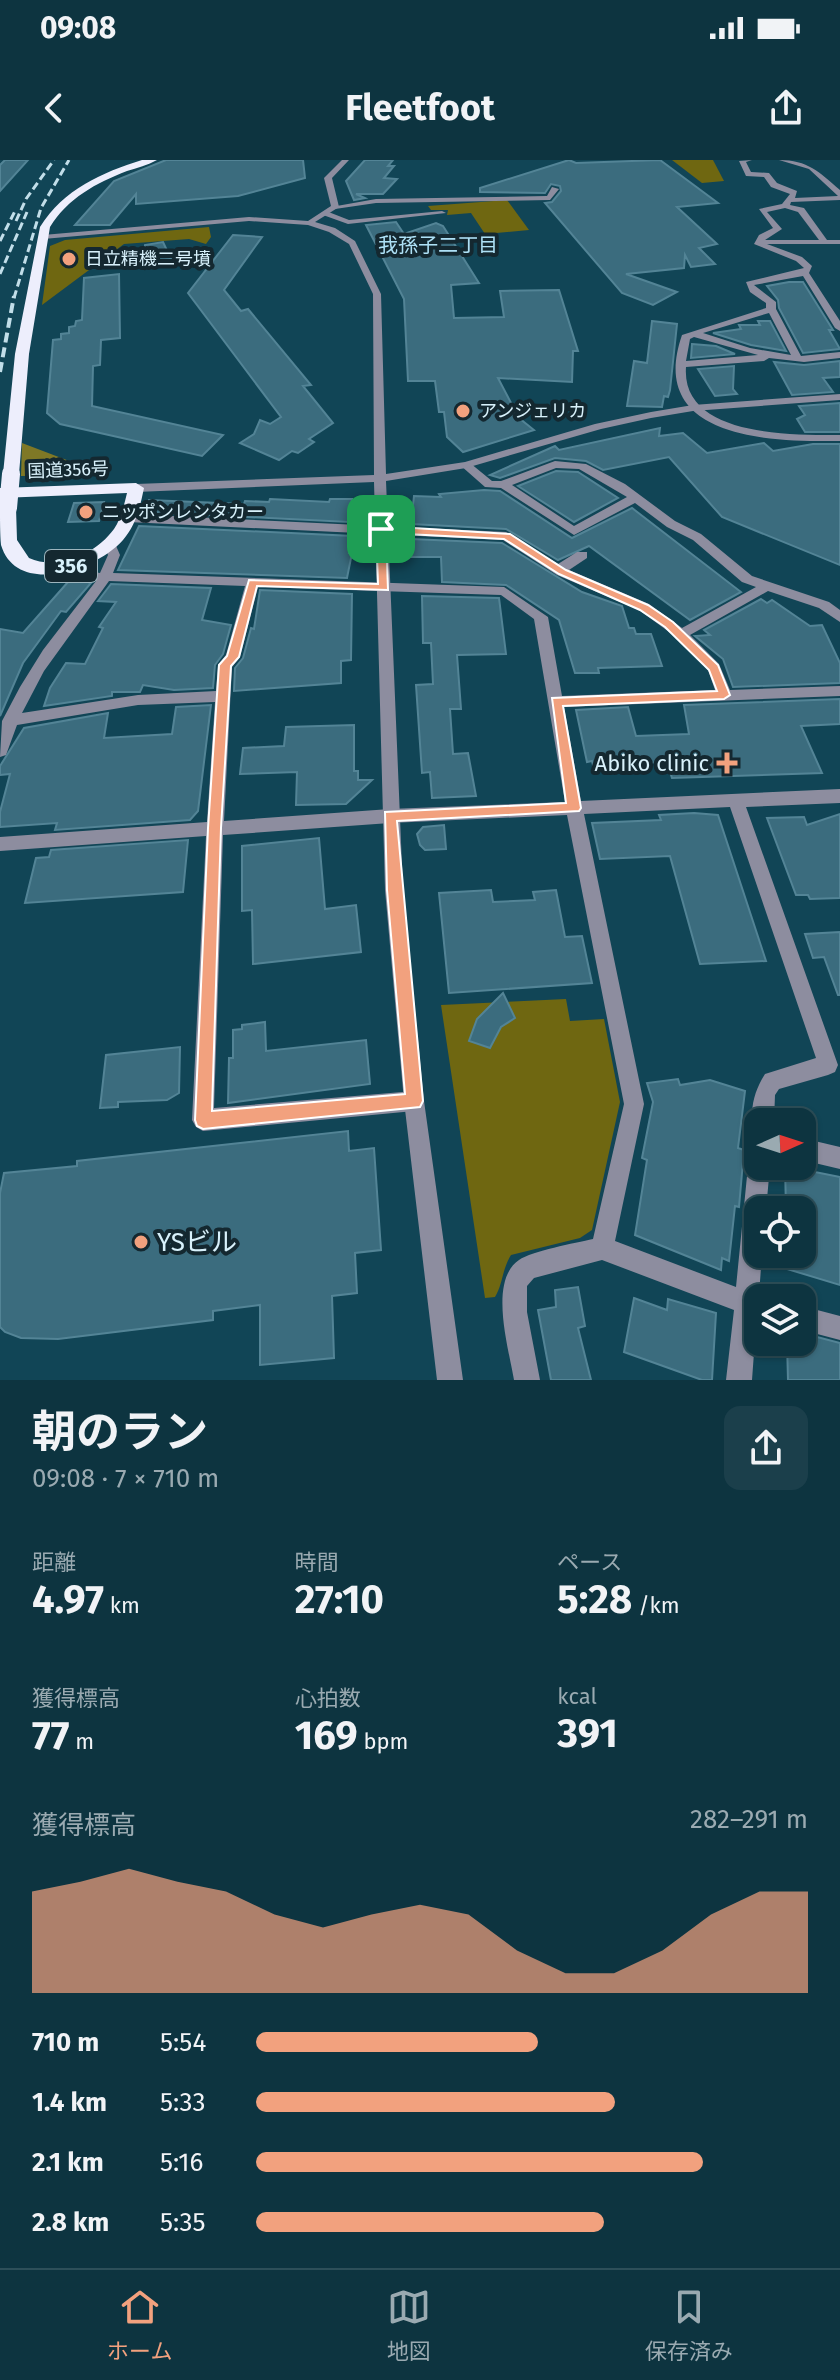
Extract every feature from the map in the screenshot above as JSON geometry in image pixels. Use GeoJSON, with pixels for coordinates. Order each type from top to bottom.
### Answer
{"type":"FeatureCollection","features":[{"type":"Feature","properties":{"kind":"highway","name":"国道356号"},"geometry":{"type":"LineString","coordinates":[[4,500],[136,488],[128,518],[110,544],[98,554],[73,565],[45,568],[18,558],[8,541],[4,500],[11,474],[22,354],[49,219],[60,205],[98,182],[152,160]]}},
{"type":"Feature","properties":{"kind":"street"},"geometry":{"type":"LineString","coordinates":[[335,207],[331,183],[346,160]]}},
{"type":"Feature","properties":{"kind":"street"},"geometry":{"type":"LineString","coordinates":[[749,160],[742,161],[749,174],[766,175],[774,185],[792,190],[788,203]]}},
{"type":"Feature","properties":{"kind":"street"},"geometry":{"type":"LineString","coordinates":[[782,160],[811,168],[840,196]]}},
{"type":"Feature","properties":{"kind":"street"},"geometry":{"type":"LineString","coordinates":[[309,223],[335,207],[376,201],[550,198],[555,189]]}},
{"type":"Feature","properties":{"kind":"street"},"geometry":{"type":"LineString","coordinates":[[757,242],[778,229],[762,211],[788,203],[840,196]]}},
{"type":"Feature","properties":{"kind":"street"},"geometry":{"type":"LineString","coordinates":[[788,203],[801,210],[825,242]]}},
{"type":"Feature","properties":{"kind":"street"},"geometry":{"type":"LineString","coordinates":[[326,213],[348,222],[442,213]]}},
{"type":"Feature","properties":{"kind":"street"},"geometry":{"type":"LineString","coordinates":[[43,237],[249,219],[309,223],[340,234],[352,243],[377,294],[381,529],[394,890],[414,1101],[450,1380]]}},
{"type":"Feature","properties":{"kind":"street"},"geometry":{"type":"LineString","coordinates":[[757,242],[838,244]]}},
{"type":"Feature","properties":{"kind":"street"},"geometry":{"type":"LineString","coordinates":[[757,242],[762,247],[806,262],[809,268],[805,273],[767,278],[749,284],[771,302],[771,309],[797,358]]}},
{"type":"Feature","properties":{"kind":"street"},"geometry":{"type":"LineString","coordinates":[[805,273],[840,328]]}},
{"type":"Feature","properties":{"kind":"street"},"geometry":{"type":"LineString","coordinates":[[771,309],[744,321],[685,337],[680,385],[693,408],[737,429],[791,437],[840,438]]}},
{"type":"Feature","properties":{"kind":"street"},"geometry":{"type":"LineString","coordinates":[[693,333],[782,357]]}},
{"type":"Feature","properties":{"kind":"street"},"geometry":{"type":"LineString","coordinates":[[682,364],[840,355]]}},
{"type":"Feature","properties":{"kind":"street"},"geometry":{"type":"LineString","coordinates":[[136,488],[380,478],[466,465],[624,420],[693,408],[840,397]]}},
{"type":"Feature","properties":{"kind":"street"},"geometry":{"type":"LineString","coordinates":[[767,404],[840,406]]}},
{"type":"Feature","properties":{"kind":"street"},"geometry":{"type":"LineString","coordinates":[[466,465],[489,485],[503,484],[544,467],[569,463],[597,473],[671,524],[697,537],[741,576],[765,587],[824,605],[840,617]]}},
{"type":"Feature","properties":{"kind":"street"},"geometry":{"type":"LineString","coordinates":[[503,484],[574,531],[635,498]]}},
{"type":"Feature","properties":{"kind":"street"},"geometry":{"type":"LineString","coordinates":[[128,518],[506,536],[562,572],[644,607],[681,634],[714,668],[724,695]]}},
{"type":"Feature","properties":{"kind":"street"},"geometry":{"type":"LineString","coordinates":[[0,751],[10,721],[38,668],[106,577],[114,555],[110,544]]}},
{"type":"Feature","properties":{"kind":"street"},"geometry":{"type":"LineString","coordinates":[[562,572],[564,565],[582,555]]}},
{"type":"Feature","properties":{"kind":"street"},"geometry":{"type":"LineString","coordinates":[[73,565],[77,571],[89,576],[504,591],[541,617],[574,808],[634,1104],[602,1248]]}},
{"type":"Feature","properties":{"kind":"street"},"geometry":{"type":"LineString","coordinates":[[253,582],[233,657],[225,665],[203,1120],[414,1101]]}},
{"type":"Feature","properties":{"kind":"street"},"geometry":{"type":"LineString","coordinates":[[681,634],[765,587]]}},
{"type":"Feature","properties":{"kind":"street"},"geometry":{"type":"LineString","coordinates":[[556,702],[840,691]]}},
{"type":"Feature","properties":{"kind":"street"},"geometry":{"type":"LineString","coordinates":[[10,721],[138,700],[223,696]]}},
{"type":"Feature","properties":{"kind":"street"},"geometry":{"type":"LineString","coordinates":[[0,844],[390,816],[840,796]]}},
{"type":"Feature","properties":{"kind":"street"},"geometry":{"type":"LineString","coordinates":[[736,801],[828,1065],[772,1081],[765,1092],[764,1108]]}},
{"type":"Feature","properties":{"kind":"street"},"geometry":{"type":"LineString","coordinates":[[816,1152],[840,1158]]}},
{"type":"Feature","properties":{"kind":"street"},"geometry":{"type":"LineString","coordinates":[[754,1284],[758,1180]]}},
{"type":"Feature","properties":{"kind":"street"},"geometry":{"type":"LineString","coordinates":[[527,1380],[515,1312],[515,1282],[527,1268],[602,1248],[744,1302]]}},
{"type":"Feature","properties":{"kind":"street"},"geometry":{"type":"LineString","coordinates":[[816,1322],[840,1328]]}},
{"type":"Feature","properties":{"kind":"street"},"geometry":{"type":"LineString","coordinates":[[739,1380],[744,1353]]}},
{"type":"Feature","properties":{"kind":"shaded area"},"geometry":{"type":"Polygon","coordinates":[[[672,160],[713,160],[724,181],[702,183],[672,160]]]}},
{"type":"Feature","properties":{"kind":"shaded area"},"geometry":{"type":"Polygon","coordinates":[[[507,200],[529,230],[485,234],[471,213],[447,215],[448,210],[431,210],[428,206],[507,200]]]}},
{"type":"Feature","properties":{"kind":"shaded area"},"geometry":{"type":"Polygon","coordinates":[[[209,227],[211,237],[206,244],[189,239],[124,244],[42,305],[50,246],[65,240],[209,227]]]}},
{"type":"Feature","properties":{"kind":"shaded area"},"geometry":{"type":"Polygon","coordinates":[[[22,443],[106,475],[21,476],[22,443]]]}},
{"type":"Feature","properties":{"kind":"shaded area"},"geometry":{"type":"Polygon","coordinates":[[[566,999],[570,1021],[604,1019],[620,1102],[592,1230],[580,1238],[511,1255],[495,1297],[485,1298],[441,1005],[566,999]]]}},
{"type":"Feature","properties":{"kind":"building"},"geometry":{"type":"Polygon","coordinates":[[[5,160],[28,160],[0,191],[0,165],[5,160]]]}},
{"type":"Feature","properties":{"kind":"building"},"geometry":{"type":"Polygon","coordinates":[[[166,160],[303,160],[305,178],[238,196],[136,204],[136,194],[110,225],[75,225],[114,181],[166,160]]]}},
{"type":"Feature","properties":{"kind":"building"},"geometry":{"type":"Polygon","coordinates":[[[365,160],[393,160],[388,166],[394,166],[384,178],[397,179],[383,194],[356,194],[365,198],[354,200],[346,181],[365,160]]]}},
{"type":"Feature","properties":{"kind":"building"},"geometry":{"type":"Polygon","coordinates":[[[569,160],[576,163],[660,160],[718,203],[677,207],[717,244],[699,248],[715,264],[691,267],[685,255],[684,268],[626,274],[677,292],[653,305],[622,293],[545,203],[552,202],[561,191],[560,186],[551,184],[545,193],[480,192],[480,188],[569,160]]]}},
{"type":"Feature","properties":{"kind":"building"},"geometry":{"type":"Polygon","coordinates":[[[396,222],[404,234],[436,223],[443,226],[479,283],[451,285],[454,318],[504,317],[500,291],[559,290],[578,351],[573,351],[572,382],[498,378],[519,418],[534,430],[463,452],[447,437],[444,412],[439,412],[435,381],[408,381],[404,299],[366,225],[396,222]]]}},
{"type":"Feature","properties":{"kind":"building"},"geometry":{"type":"Polygon","coordinates":[[[233,235],[262,237],[224,290],[241,311],[248,309],[311,385],[303,386],[333,423],[309,439],[314,442],[298,453],[292,451],[279,460],[240,443],[254,434],[260,420],[270,424],[281,417],[188,293],[233,235]]]}},
{"type":"Feature","properties":{"kind":"building"},"geometry":{"type":"Polygon","coordinates":[[[163,242],[171,259],[145,263],[145,245],[163,242]]]}},
{"type":"Feature","properties":{"kind":"building"},"geometry":{"type":"Polygon","coordinates":[[[119,274],[120,338],[101,340],[100,365],[93,366],[92,406],[223,435],[202,456],[60,424],[47,413],[53,340],[61,339],[61,334],[69,333],[69,327],[82,320],[84,278],[119,274]]]}},
{"type":"Feature","properties":{"kind":"building"},"geometry":{"type":"Polygon","coordinates":[[[803,282],[833,330],[829,330],[840,349],[803,353],[779,308],[778,300],[767,286],[803,282]]]}},
{"type":"Feature","properties":{"kind":"building"},"geometry":{"type":"Polygon","coordinates":[[[652,321],[677,324],[668,397],[664,396],[662,407],[627,406],[634,361],[647,363],[652,321]]]}},
{"type":"Feature","properties":{"kind":"building"},"geometry":{"type":"Polygon","coordinates":[[[758,321],[770,321],[786,351],[751,345],[713,333],[741,329],[739,325],[760,325],[758,321]]]}},
{"type":"Feature","properties":{"kind":"building"},"geometry":{"type":"Polygon","coordinates":[[[692,344],[716,346],[735,354],[691,358],[692,344]]]}},
{"type":"Feature","properties":{"kind":"building"},"geometry":{"type":"Polygon","coordinates":[[[840,361],[840,377],[823,378],[833,392],[792,395],[774,362],[804,365],[840,361]]]}},
{"type":"Feature","properties":{"kind":"building"},"geometry":{"type":"Polygon","coordinates":[[[734,366],[733,389],[737,394],[715,396],[698,369],[734,366]]]}},
{"type":"Feature","properties":{"kind":"building"},"geometry":{"type":"Polygon","coordinates":[[[840,403],[840,432],[805,432],[797,419],[805,415],[799,406],[840,403]]]}},
{"type":"Feature","properties":{"kind":"building"},"geometry":{"type":"Polygon","coordinates":[[[660,428],[659,436],[683,433],[707,453],[764,443],[773,451],[813,444],[840,444],[840,565],[722,517],[669,457],[603,470],[586,461],[555,458],[500,478],[490,475],[555,446],[559,450],[660,428]]]}},
{"type":"Feature","properties":{"kind":"building"},"geometry":{"type":"Polygon","coordinates":[[[556,471],[578,472],[618,498],[574,522],[518,486],[556,471]]]}},
{"type":"Feature","properties":{"kind":"building"},"geometry":{"type":"Polygon","coordinates":[[[500,491],[572,538],[632,508],[741,592],[690,620],[589,546],[558,560],[506,529],[411,524],[414,496],[441,497],[439,494],[500,491]]]}},
{"type":"Feature","properties":{"kind":"building"},"geometry":{"type":"Polygon","coordinates":[[[270,499],[329,502],[330,499],[352,499],[349,522],[145,512],[149,500],[244,504],[245,501],[269,502],[270,499]]]}},
{"type":"Feature","properties":{"kind":"building","name":"ニッポンレンタカー"},"geometry":{"type":"Polygon","coordinates":[[[104,502],[99,521],[68,522],[74,503],[104,502]]]}},
{"type":"Feature","properties":{"kind":"building"},"geometry":{"type":"Polygon","coordinates":[[[139,526],[353,536],[349,553],[352,553],[347,578],[118,570],[139,526]]]}},
{"type":"Feature","properties":{"kind":"building"},"geometry":{"type":"Polygon","coordinates":[[[411,539],[502,543],[582,592],[622,606],[629,628],[634,628],[636,634],[651,634],[662,666],[598,668],[599,673],[575,673],[559,620],[506,585],[442,582],[441,557],[410,557],[411,539]]]}},
{"type":"Feature","properties":{"kind":"building"},"geometry":{"type":"Polygon","coordinates":[[[78,579],[91,583],[66,612],[61,611],[23,663],[0,716],[0,629],[23,633],[68,582],[78,579]]]}},
{"type":"Feature","properties":{"kind":"building"},"geometry":{"type":"Polygon","coordinates":[[[111,584],[211,588],[202,620],[231,625],[223,654],[215,665],[213,688],[174,690],[143,685],[140,692],[112,692],[112,696],[44,706],[50,688],[66,663],[85,664],[103,628],[99,627],[116,602],[98,601],[111,584]]]}},
{"type":"Feature","properties":{"kind":"building"},"geometry":{"type":"Polygon","coordinates":[[[260,590],[352,594],[351,660],[341,661],[341,683],[234,691],[235,668],[243,658],[251,628],[254,629],[260,590]]]}},
{"type":"Feature","properties":{"kind":"building"},"geometry":{"type":"Polygon","coordinates":[[[422,596],[499,598],[506,654],[457,655],[461,709],[450,709],[453,754],[468,753],[476,796],[432,798],[430,772],[422,773],[416,685],[433,684],[431,643],[423,643],[422,596]]]}},
{"type":"Feature","properties":{"kind":"building"},"geometry":{"type":"Polygon","coordinates":[[[761,599],[767,603],[772,600],[810,626],[822,625],[840,663],[840,683],[733,687],[723,659],[695,636],[710,635],[704,630],[761,599]]]}},
{"type":"Feature","properties":{"kind":"building"},"geometry":{"type":"Polygon","coordinates":[[[840,699],[840,724],[801,726],[822,773],[672,778],[667,762],[593,765],[592,761],[587,762],[576,710],[628,707],[636,736],[689,734],[684,705],[840,699]]]}},
{"type":"Feature","properties":{"kind":"building"},"geometry":{"type":"Polygon","coordinates":[[[211,705],[198,811],[190,820],[55,830],[57,823],[0,827],[0,812],[10,774],[0,775],[0,766],[24,728],[108,713],[104,738],[172,734],[176,707],[211,705]]]}},
{"type":"Feature","properties":{"kind":"building"},"geometry":{"type":"Polygon","coordinates":[[[354,725],[354,771],[358,771],[358,780],[372,780],[346,804],[296,805],[297,772],[240,774],[243,748],[284,746],[286,727],[354,725]]]}},
{"type":"Feature","properties":{"kind":"building"},"geometry":{"type":"Polygon","coordinates":[[[840,814],[840,898],[810,899],[808,895],[796,895],[767,818],[804,817],[807,825],[840,814]]]}},
{"type":"Feature","properties":{"kind":"building"},"geometry":{"type":"Polygon","coordinates":[[[659,815],[718,815],[766,961],[700,964],[670,856],[600,859],[592,823],[661,820],[659,815]]]}},
{"type":"Feature","properties":{"kind":"building"},"geometry":{"type":"Polygon","coordinates":[[[444,825],[446,849],[425,850],[417,834],[423,827],[444,825]]]}},
{"type":"Feature","properties":{"kind":"building"},"geometry":{"type":"Polygon","coordinates":[[[319,838],[325,909],[356,905],[361,952],[253,964],[252,910],[242,911],[242,846],[319,838]]]}},
{"type":"Feature","properties":{"kind":"building"},"geometry":{"type":"Polygon","coordinates":[[[188,840],[183,892],[25,903],[36,858],[49,857],[51,850],[188,840]]]}},
{"type":"Feature","properties":{"kind":"building"},"geometry":{"type":"Polygon","coordinates":[[[491,890],[493,902],[535,900],[533,892],[556,890],[565,937],[582,936],[592,983],[449,993],[439,893],[491,890]]]}},
{"type":"Feature","properties":{"kind":"building"},"geometry":{"type":"Polygon","coordinates":[[[840,932],[838,995],[824,957],[813,958],[805,934],[840,932]]]}},
{"type":"Feature","properties":{"kind":"building"},"geometry":{"type":"Polygon","coordinates":[[[503,993],[515,1018],[501,1027],[490,1048],[469,1041],[477,1019],[503,993]]]}},
{"type":"Feature","properties":{"kind":"building"},"geometry":{"type":"Polygon","coordinates":[[[265,1022],[266,1051],[366,1040],[370,1084],[228,1103],[233,1030],[242,1029],[242,1025],[265,1022]]]}},
{"type":"Feature","properties":{"kind":"building"},"geometry":{"type":"Polygon","coordinates":[[[180,1047],[179,1093],[167,1100],[118,1102],[118,1107],[100,1108],[106,1055],[180,1047]]]}},
{"type":"Feature","properties":{"kind":"building"},"geometry":{"type":"Polygon","coordinates":[[[678,1079],[680,1085],[710,1080],[745,1091],[738,1148],[744,1150],[739,1207],[735,1206],[729,1261],[722,1258],[721,1270],[635,1235],[647,1160],[642,1158],[653,1102],[647,1083],[678,1079]]]}},
{"type":"Feature","properties":{"kind":"building"},"geometry":{"type":"Polygon","coordinates":[[[348,1131],[349,1151],[374,1148],[381,1250],[355,1253],[357,1293],[332,1296],[334,1358],[260,1365],[260,1305],[213,1311],[213,1320],[58,1339],[21,1338],[0,1327],[0,1193],[4,1173],[77,1166],[77,1161],[348,1131]]]}},
{"type":"Feature","properties":{"kind":"building"},"geometry":{"type":"Polygon","coordinates":[[[816,1172],[840,1177],[840,1285],[784,1268],[816,1268],[816,1196],[786,1196],[785,1180],[816,1180],[816,1172]]]}},
{"type":"Feature","properties":{"kind":"building"},"geometry":{"type":"Polygon","coordinates":[[[578,1287],[585,1326],[578,1328],[591,1380],[551,1380],[538,1310],[556,1307],[555,1290],[578,1287]]]}},
{"type":"Feature","properties":{"kind":"building"},"geometry":{"type":"Polygon","coordinates":[[[634,1298],[667,1310],[668,1299],[716,1313],[712,1380],[702,1380],[624,1352],[634,1298]]]}},
{"type":"Feature","properties":{"kind":"building"},"geometry":{"type":"Polygon","coordinates":[[[816,1337],[840,1343],[840,1380],[788,1380],[787,1356],[816,1356],[816,1337]]]}},
{"type":"Feature","properties":{"kind":"railway"},"geometry":{"type":"LineString","coordinates":[[16,221],[26,199],[54,160]]}},
{"type":"Feature","properties":{"kind":"railway"},"geometry":{"type":"LineString","coordinates":[[14,298],[41,208],[69,160]]}},
{"type":"Feature","properties":{"kind":"railway"},"geometry":{"type":"LineString","coordinates":[[0,241],[16,209]]}},
{"type":"Feature","properties":{"kind":"railway"},"geometry":{"type":"LineString","coordinates":[[0,274],[27,212]]}},
{"type":"Feature","properties":{"kind":"railway"},"geometry":{"type":"LineString","coordinates":[[0,372],[14,296]]}},
{"type":"Feature","properties":{"kind":"place","name":"日立精機二号墳"},"geometry":{"type":"Point","coordinates":[69,259]}},
{"type":"Feature","properties":{"kind":"place","name":"アンジェリカ"},"geometry":{"type":"Point","coordinates":[463,411]}},
{"type":"Feature","properties":{"kind":"place","name":"ニッポンレンタカー"},"geometry":{"type":"Point","coordinates":[86,512]}},
{"type":"Feature","properties":{"kind":"place","name":"Abiko clinic"},"geometry":{"type":"Point","coordinates":[727,763]}},
{"type":"Feature","properties":{"kind":"place","name":"YSビル"},"geometry":{"type":"Point","coordinates":[141,1242]}},
{"type":"Feature","properties":{"kind":"district","name":"我孫子二丁目"},"geometry":{"type":"Point","coordinates":[438,245]}},
{"type":"Feature","properties":{"kind":"route"},"geometry":{"type":"LineString","coordinates":[[381,529],[506,536],[562,572],[644,607],[669,624],[714,668],[724,695],[556,702],[574,808],[390,816],[414,1101],[203,1120],[225,665],[233,657],[253,582],[384,588],[381,529]]}}]}
